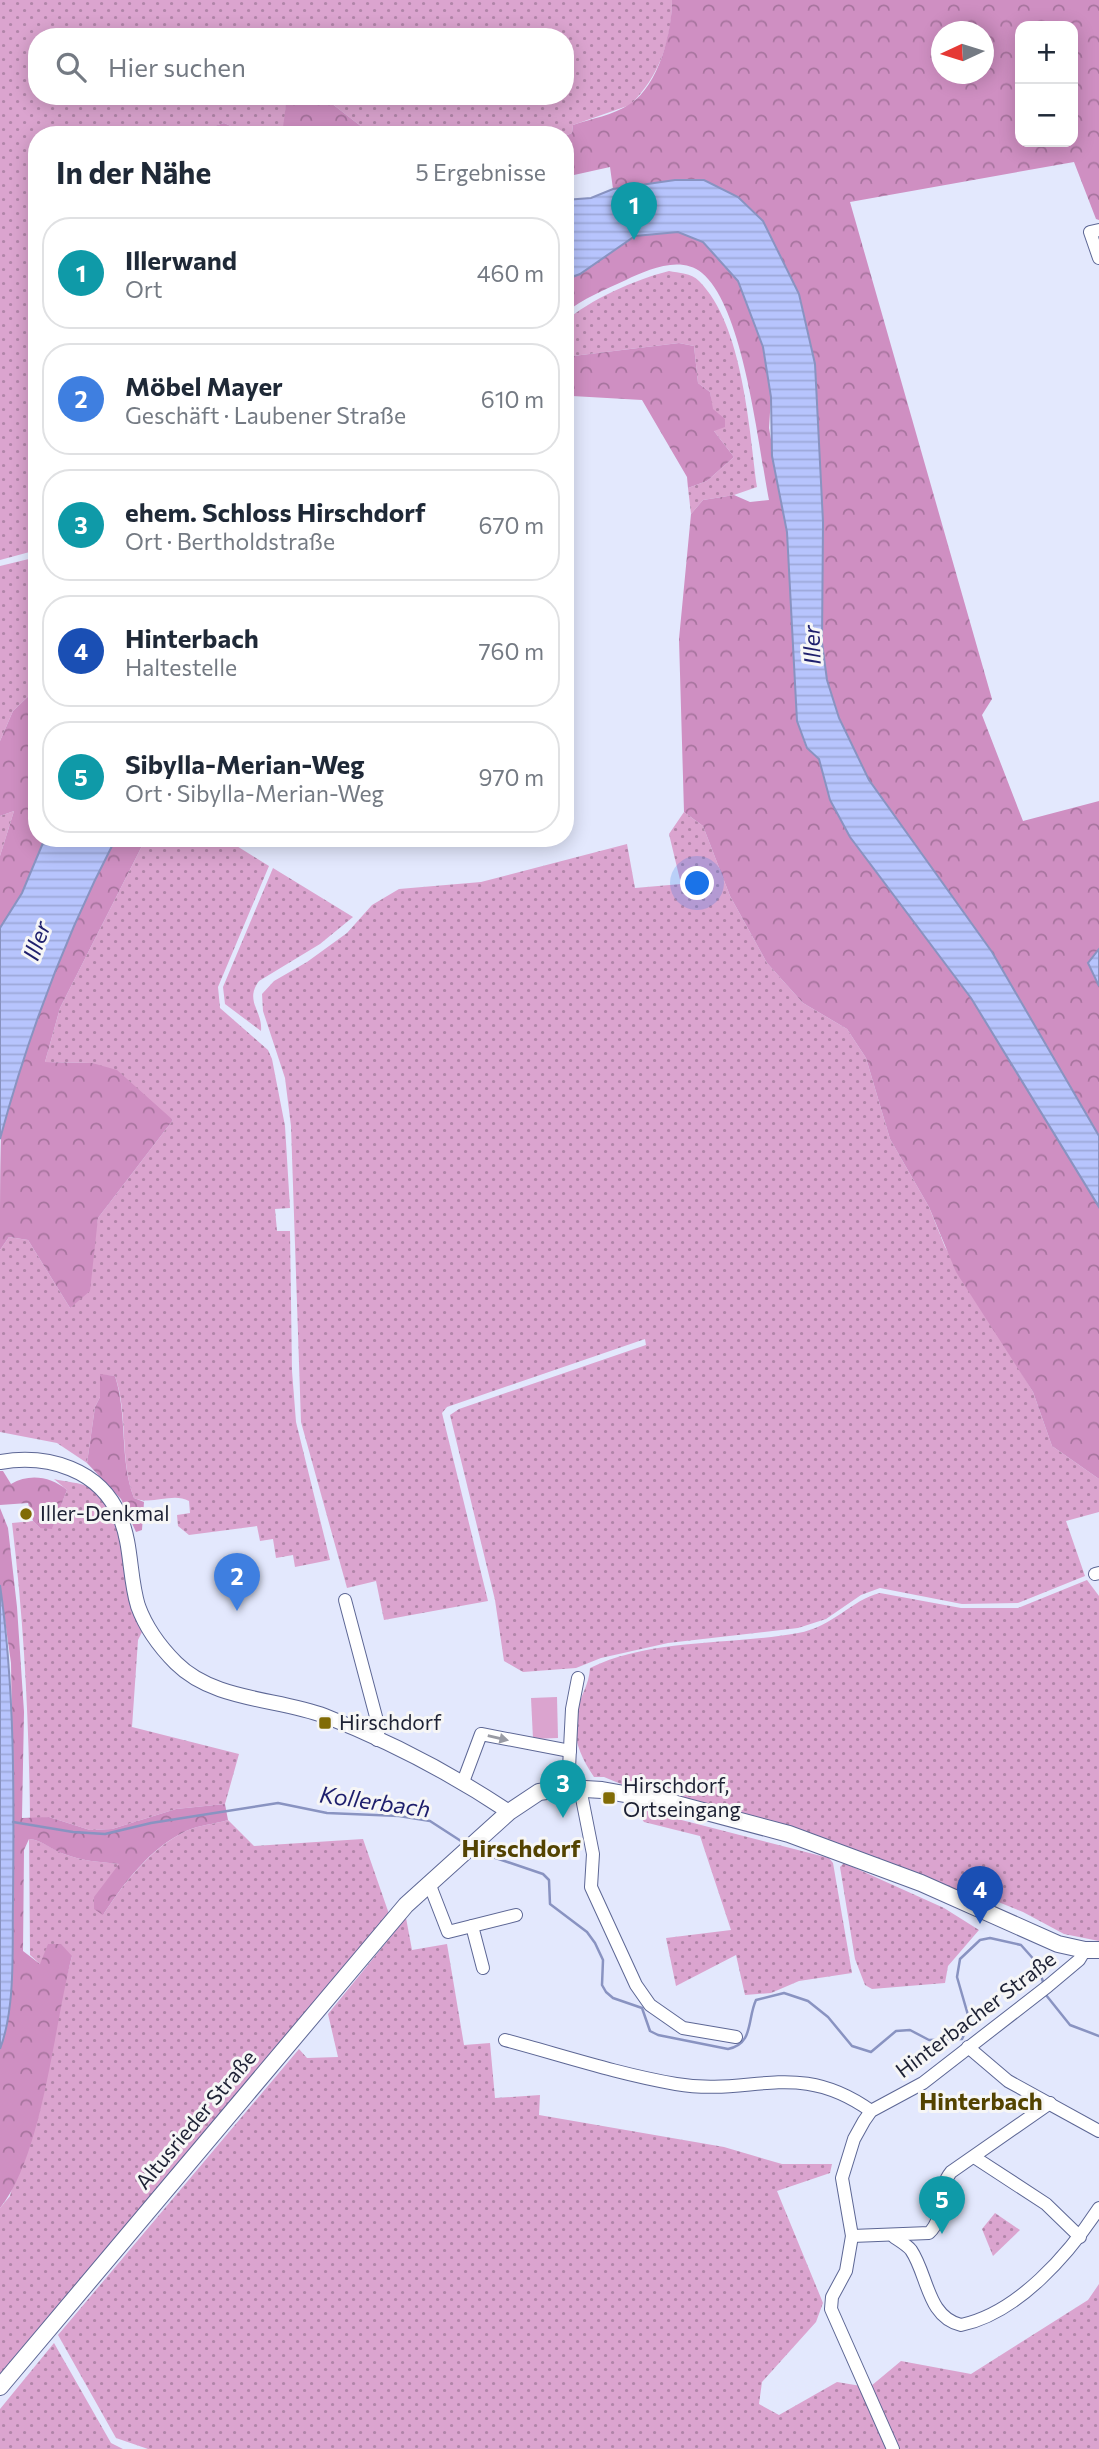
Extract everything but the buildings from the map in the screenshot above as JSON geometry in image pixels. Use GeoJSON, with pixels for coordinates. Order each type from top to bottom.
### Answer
{"type":"FeatureCollection","features":[{"type":"Feature","properties":{"kind":"main road","name":"Altusrieder Straße"},"geometry":{"type":"LineString","coordinates":[[0,2387],[406,1905],[509,1812],[539,1793],[574,1788],[669,1802],[789,1834],[920,1883],[1058,1944],[1092,1950]]}},
{"type":"Feature","properties":{"kind":"street"},"geometry":{"type":"LineString","coordinates":[[1099,230],[1090,232],[1099,258]]}},
{"type":"Feature","properties":{"kind":"street"},"geometry":{"type":"LineString","coordinates":[[1,1462],[31,1459],[66,1466],[90,1479],[103,1492],[121,1518],[134,1593],[146,1624],[177,1664],[192,1676],[228,1692],[316,1713],[463,1782],[509,1812]]}},
{"type":"Feature","properties":{"kind":"street"},"geometry":{"type":"LineString","coordinates":[[345,1600],[379,1728],[377,1740]]}},
{"type":"Feature","properties":{"kind":"street"},"geometry":{"type":"LineString","coordinates":[[578,1678],[573,1690],[570,1751],[574,1788],[593,1854],[590,1887],[636,1985],[650,2006],[683,2028],[736,2037]]}},
{"type":"Feature","properties":{"kind":"street"},"geometry":{"type":"LineString","coordinates":[[463,1782],[481,1734],[570,1751]]}},
{"type":"Feature","properties":{"kind":"street"},"geometry":{"type":"LineString","coordinates":[[429,1883],[448,1932],[516,1915]]}},
{"type":"Feature","properties":{"kind":"street"},"geometry":{"type":"LineString","coordinates":[[472,1926],[482,1968]]}},
{"type":"Feature","properties":{"kind":"street","name":"Hinterbacher Straße"},"geometry":{"type":"LineString","coordinates":[[871,2111],[923,2083],[1092,1950]]}},
{"type":"Feature","properties":{"kind":"street"},"geometry":{"type":"LineString","coordinates":[[505,2040],[677,2084],[804,2081],[856,2100],[871,2111],[854,2139],[842,2178],[852,2236],[846,2271],[832,2297],[831,2309],[892,2449]]}},
{"type":"Feature","properties":{"kind":"street"},"geometry":{"type":"LineString","coordinates":[[968,2047],[989,2068],[1099,2131]]}},
{"type":"Feature","properties":{"kind":"street"},"geometry":{"type":"LineString","coordinates":[[852,2236],[929,2234],[937,2224],[946,2178],[1050,2103]]}},
{"type":"Feature","properties":{"kind":"street"},"geometry":{"type":"LineString","coordinates":[[974,2157],[1046,2204],[1080,2237]]}},
{"type":"Feature","properties":{"kind":"street"},"geometry":{"type":"LineString","coordinates":[[894,2237],[912,2251],[945,2319],[961,2325],[984,2316],[1051,2271],[1080,2237],[1099,2208]]}},
{"type":"Feature","properties":{"kind":"street"},"geometry":{"type":"LineString","coordinates":[[912,2251],[918,2236]]}},
{"type":"Feature","properties":{"kind":"shaded area"},"geometry":{"type":"Polygon","coordinates":[[[0,0],[672,0],[670,29],[662,57],[640,94],[630,105],[573,126],[361,126],[334,105],[574,105],[574,28],[28,28],[28,105],[286,105],[284,126],[231,126],[224,123],[215,126],[28,126],[28,552],[0,560],[0,0]]]}},
{"type":"Feature","properties":{"kind":"shaded area"},"geometry":{"type":"Polygon","coordinates":[[[669,271],[696,278],[714,300],[726,323],[742,378],[757,487],[734,495],[703,500],[691,514],[688,488],[707,481],[734,457],[714,431],[710,392],[698,383],[694,346],[679,343],[574,356],[574,315],[614,291],[669,271]]]}},
{"type":"Feature","properties":{"kind":"shaded area"},"geometry":{"type":"Polygon","coordinates":[[[28,559],[28,697],[13,711],[0,741],[0,566],[28,559]]]}},
{"type":"Feature","properties":{"kind":"shaded area"},"geometry":{"type":"Polygon","coordinates":[[[14,811],[0,856],[0,816],[14,811]]]}},
{"type":"Feature","properties":{"kind":"shaded area"},"geometry":{"type":"Polygon","coordinates":[[[684,812],[703,826],[730,896],[767,963],[803,1003],[847,1029],[866,1058],[890,1139],[929,1207],[945,1247],[1033,1392],[1052,1446],[1099,1479],[1099,1512],[1066,1521],[1085,1576],[1018,1603],[962,1604],[880,1588],[861,1595],[826,1619],[798,1628],[668,1643],[601,1658],[576,1668],[523,1672],[504,1661],[495,1600],[450,1415],[459,1409],[646,1345],[645,1339],[447,1407],[442,1413],[488,1601],[384,1620],[376,1581],[347,1588],[301,1422],[291,1126],[285,1078],[263,1011],[262,994],[274,981],[307,962],[347,933],[372,905],[399,889],[481,882],[627,844],[635,888],[681,884],[669,834],[684,812]]]}},
{"type":"Feature","properties":{"kind":"shaded area"},"geometry":{"type":"Polygon","coordinates":[[[141,847],[238,847],[269,866],[218,987],[220,1008],[268,1050],[272,1059],[285,1126],[290,1208],[275,1209],[277,1231],[290,1231],[292,1371],[296,1422],[330,1560],[295,1567],[293,1555],[276,1558],[273,1539],[260,1541],[257,1526],[189,1535],[178,1526],[177,1515],[190,1513],[189,1501],[176,1498],[148,1501],[134,1498],[129,1483],[122,1407],[115,1376],[100,1375],[100,1397],[95,1407],[87,1463],[57,1443],[0,1432],[0,1250],[9,1237],[28,1240],[70,1308],[94,1242],[98,1218],[173,1120],[92,1063],[45,1062],[60,1008],[141,847]]]}},
{"type":"Feature","properties":{"kind":"shaded area"},"geometry":{"type":"Polygon","coordinates":[[[273,868],[353,917],[320,944],[259,981],[253,994],[261,1031],[225,1004],[223,987],[273,868]]]}},
{"type":"Feature","properties":{"kind":"shaded area"},"geometry":{"type":"Polygon","coordinates":[[[54,1479],[82,1484],[103,1498],[118,1533],[142,1632],[138,1640],[132,1727],[239,1754],[225,1804],[176,1809],[112,1829],[90,1830],[49,1817],[30,1820],[25,1671],[12,1523],[33,1521],[40,1528],[52,1528],[67,1490],[54,1479]]]}},
{"type":"Feature","properties":{"kind":"shaded area"},"geometry":{"type":"Polygon","coordinates":[[[1087,1580],[1099,1596],[1099,1941],[1064,1934],[1023,1912],[991,1899],[979,1900],[921,1876],[633,1789],[604,1777],[594,1777],[578,1745],[575,1719],[590,1668],[613,1658],[665,1647],[798,1633],[832,1620],[860,1601],[880,1593],[961,1608],[1018,1608],[1087,1580]]]}},
{"type":"Feature","properties":{"kind":"shaded area"},"geometry":{"type":"Polygon","coordinates":[[[557,1697],[558,1738],[533,1739],[531,1698],[557,1697]]]}},
{"type":"Feature","properties":{"kind":"shaded area"},"geometry":{"type":"Polygon","coordinates":[[[635,1808],[829,1858],[833,1863],[852,1973],[799,1981],[771,1993],[745,1995],[736,1955],[676,1986],[666,1938],[731,1930],[700,1836],[644,1822],[635,1808]]]}},
{"type":"Feature","properties":{"kind":"shaded area"},"geometry":{"type":"Polygon","coordinates":[[[228,1820],[254,1846],[363,1839],[389,1914],[0,2379],[0,2208],[10,2196],[72,1956],[40,1964],[30,1955],[29,1839],[71,1856],[119,1864],[103,1915],[129,1879],[161,1847],[191,1829],[228,1820]]]}},
{"type":"Feature","properties":{"kind":"shaded area"},"geometry":{"type":"Polygon","coordinates":[[[844,1863],[944,1908],[979,1930],[948,1966],[945,1983],[872,1989],[865,1985],[855,1959],[840,1867],[844,1863]]]}},
{"type":"Feature","properties":{"kind":"shaded area"},"geometry":{"type":"Polygon","coordinates":[[[406,1918],[412,1950],[447,1944],[464,2045],[490,2043],[495,2098],[540,2095],[539,2115],[724,2147],[782,2164],[832,2164],[830,2173],[777,2191],[823,2303],[816,2322],[762,2382],[759,2404],[779,2415],[837,2382],[861,2386],[888,2449],[148,2449],[116,2438],[58,2335],[299,2049],[307,2058],[338,2057],[328,2014],[406,1918]]]}},
{"type":"Feature","properties":{"kind":"shaded area"},"geometry":{"type":"Polygon","coordinates":[[[995,2213],[1020,2230],[993,2256],[982,2229],[995,2213]]]}},
{"type":"Feature","properties":{"kind":"shaded area"},"geometry":{"type":"Polygon","coordinates":[[[1099,2284],[1099,2449],[896,2449],[871,2386],[901,2361],[971,2374],[1088,2300],[1099,2284]]]}},
{"type":"Feature","properties":{"kind":"shaded area"},"geometry":{"type":"Polygon","coordinates":[[[54,2343],[111,2443],[123,2449],[0,2449],[0,2409],[54,2343]]]}},
{"type":"Feature","properties":{"kind":"green space"},"geometry":{"type":"Polygon","coordinates":[[[672,0],[1099,0],[1099,220],[1096,219],[1074,162],[850,202],[992,699],[982,715],[1023,821],[1099,801],[1099,949],[1088,963],[1099,986],[1099,1136],[992,952],[869,780],[839,718],[827,680],[822,643],[823,522],[815,364],[704,180],[675,180],[613,189],[610,167],[574,175],[573,125],[630,104],[649,84],[666,42],[672,0]]]}},
{"type":"Feature","properties":{"kind":"green space"},"geometry":{"type":"Polygon","coordinates":[[[286,105],[334,105],[361,126],[283,126],[286,105]]]}},
{"type":"Feature","properties":{"kind":"green space"},"geometry":{"type":"Polygon","coordinates":[[[678,232],[703,242],[738,281],[763,347],[771,397],[769,428],[787,532],[797,721],[806,747],[819,759],[850,837],[971,998],[1099,1207],[1099,1479],[1052,1446],[1033,1392],[956,1272],[929,1207],[890,1139],[866,1058],[847,1029],[803,1003],[767,963],[730,896],[703,826],[684,812],[679,639],[691,514],[703,500],[734,495],[750,502],[769,500],[739,346],[729,316],[716,291],[702,273],[684,265],[664,266],[634,276],[574,307],[574,276],[635,236],[678,232]]]}},
{"type":"Feature","properties":{"kind":"green space"},"geometry":{"type":"Polygon","coordinates":[[[679,343],[694,346],[698,383],[710,392],[713,409],[725,419],[725,427],[714,431],[734,457],[707,481],[688,488],[687,477],[642,400],[574,396],[574,356],[679,343]]]}},
{"type":"Feature","properties":{"kind":"green space"},"geometry":{"type":"Polygon","coordinates":[[[28,697],[28,847],[41,847],[22,893],[0,928],[0,856],[14,811],[0,816],[0,741],[13,711],[28,697]]]}},
{"type":"Feature","properties":{"kind":"green space"},"geometry":{"type":"Polygon","coordinates":[[[112,847],[141,847],[60,1008],[45,1062],[92,1063],[117,1070],[173,1120],[98,1218],[90,1291],[70,1308],[28,1240],[9,1237],[0,1250],[1,1137],[9,1100],[33,1023],[81,908],[112,847]]]}},
{"type":"Feature","properties":{"kind":"green space"},"geometry":{"type":"Polygon","coordinates":[[[100,1374],[115,1376],[119,1391],[129,1483],[134,1498],[144,1502],[142,1530],[136,1532],[121,1499],[87,1463],[95,1407],[100,1397],[100,1374]]]}},
{"type":"Feature","properties":{"kind":"green space"},"geometry":{"type":"Polygon","coordinates":[[[0,1471],[3,1471],[11,1484],[26,1478],[40,1478],[67,1490],[52,1529],[40,1528],[33,1521],[28,1503],[0,1505],[0,1471]]]}},
{"type":"Feature","properties":{"kind":"green space"},"geometry":{"type":"Polygon","coordinates":[[[0,1508],[8,1528],[17,1607],[24,1712],[22,1818],[49,1817],[90,1830],[112,1829],[176,1809],[225,1804],[228,1820],[191,1829],[161,1847],[129,1879],[103,1915],[94,1909],[94,1897],[119,1864],[71,1856],[29,1839],[24,1850],[23,1951],[40,1964],[48,1944],[61,1944],[72,1956],[37,2123],[15,2185],[0,2208],[0,2050],[11,1985],[13,1788],[11,1663],[0,1585],[0,1508]]]}},
{"type":"Feature","properties":{"kind":"water","name":"Iller"},"geometry":{"type":"Polygon","coordinates":[[[675,180],[704,180],[738,197],[763,221],[799,294],[815,364],[823,522],[822,643],[827,680],[839,718],[869,780],[992,952],[1099,1136],[1099,1207],[971,998],[850,837],[830,800],[819,759],[807,748],[797,721],[787,532],[772,456],[771,397],[763,347],[738,281],[703,242],[678,232],[635,236],[574,276],[574,199],[591,198],[613,189],[675,180]]]}},
{"type":"Feature","properties":{"kind":"water","name":"Iller"},"geometry":{"type":"Polygon","coordinates":[[[41,847],[112,847],[50,986],[0,1139],[0,928],[22,893],[41,847]]]}},
{"type":"Feature","properties":{"kind":"water"},"geometry":{"type":"Polygon","coordinates":[[[1099,949],[1099,986],[1088,963],[1099,949]]]}},
{"type":"Feature","properties":{"kind":"water"},"geometry":{"type":"Polygon","coordinates":[[[0,1585],[11,1703],[13,1822],[12,1976],[9,2014],[0,2049],[0,1585]]]}},
{"type":"Feature","properties":{"kind":"waterway","name":"Kollerbach"},"geometry":{"type":"LineString","coordinates":[[13,1822],[73,1832],[105,1834],[151,1823],[278,1803],[327,1813],[399,1816],[430,1821],[464,1843]]}},
{"type":"Feature","properties":{"kind":"waterway","name":"Kollerbach"},"geometry":{"type":"LineString","coordinates":[[475,1851],[543,1874],[549,1880],[550,1904],[587,1932],[595,1943],[603,1960],[602,1985],[606,1992],[613,1998],[642,2008],[650,2031],[658,2035],[728,2049],[742,2042],[746,2036],[756,2000],[784,1993],[808,2001],[828,2017],[852,2046],[871,2052],[896,2031],[910,2030],[929,2040],[962,2039],[970,2022],[957,1977],[960,1959],[980,1940],[990,1938],[1021,1945],[1037,1963],[1044,1985]]}},
{"type":"Feature","properties":{"kind":"waterway","name":"Kollerbach"},"geometry":{"type":"LineString","coordinates":[[1046,1995],[1070,2025],[1099,2036]]}},
{"type":"Feature","properties":{"kind":"place","name":"Illerwand"},"geometry":{"type":"Point","coordinates":[634,240]}},
{"type":"Feature","properties":{"kind":"place","name":"Iller-Denkmal"},"geometry":{"type":"Point","coordinates":[26,1514]}},
{"type":"Feature","properties":{"kind":"place","name":"Möbel Mayer"},"geometry":{"type":"Point","coordinates":[237,1611]}},
{"type":"Feature","properties":{"kind":"place","name":"Hirschdorf"},"geometry":{"type":"Point","coordinates":[325,1723]}},
{"type":"Feature","properties":{"kind":"place","name":"Hirschdorf, Ortseingang"},"geometry":{"type":"Point","coordinates":[609,1798]}},
{"type":"Feature","properties":{"kind":"place","name":"ehem. Schloss Hirschdorf"},"geometry":{"type":"Point","coordinates":[563,1818]}},
{"type":"Feature","properties":{"kind":"place","name":"Hinterbach"},"geometry":{"type":"Point","coordinates":[980,1924]}},
{"type":"Feature","properties":{"kind":"place","name":"Sibylla-Merian-Weg"},"geometry":{"type":"Point","coordinates":[942,2234]}},
{"type":"Feature","properties":{"kind":"district","name":"Hirschdorf"},"geometry":{"type":"Point","coordinates":[521,1849]}},
{"type":"Feature","properties":{"kind":"district","name":"Hinterbach"},"geometry":{"type":"Point","coordinates":[981,2102]}}]}
